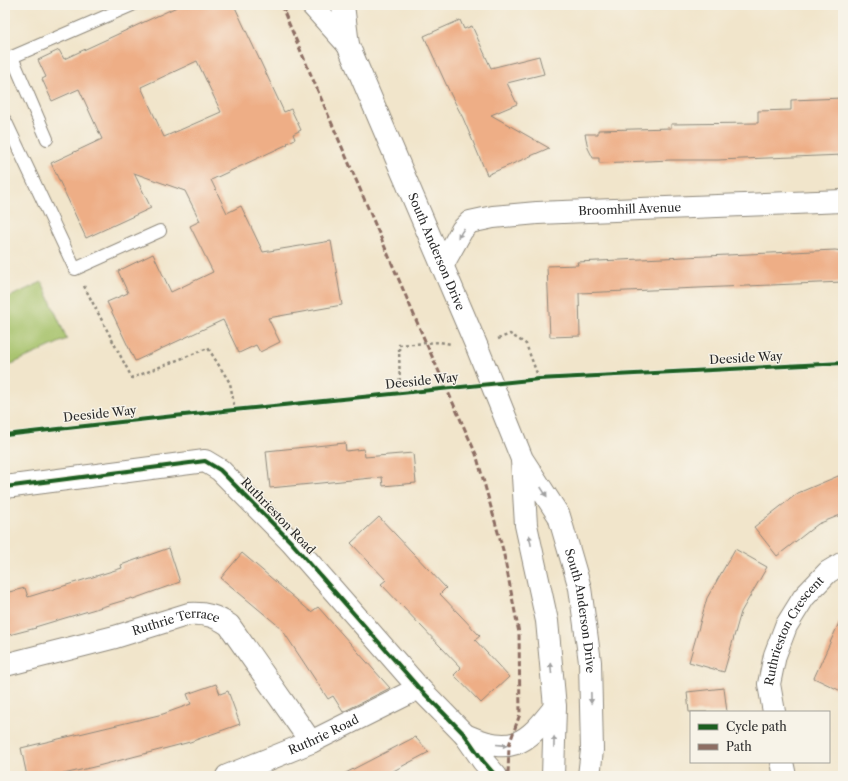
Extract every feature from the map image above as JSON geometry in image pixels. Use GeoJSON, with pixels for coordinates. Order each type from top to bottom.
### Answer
{"type":"FeatureCollection","features":[{"type":"Feature","properties":{"kind":"street"},"geometry":{"type":"LineString","coordinates":[[312,5],[348,45]]}},
{"type":"Feature","properties":{"kind":"street"},"geometry":{"type":"LineString","coordinates":[[343,5],[348,45]]}},
{"type":"Feature","properties":{"kind":"street","name":"South Anderson Drive"},"geometry":{"type":"LineString","coordinates":[[348,45],[477,347],[522,459],[559,516],[580,588],[590,662],[592,750],[589,776]]}},
{"type":"Feature","properties":{"kind":"street","name":"Broomhill Avenue"},"geometry":{"type":"LineString","coordinates":[[442,266],[462,230],[470,222],[493,216],[843,201]]}},
{"type":"Feature","properties":{"kind":"street","name":"South Anderson Drive"},"geometry":{"type":"LineString","coordinates":[[522,459],[526,525],[547,621],[555,707],[553,776]]}},
{"type":"Feature","properties":{"kind":"street","name":"Ruthrieston Road"},"geometry":{"type":"LineString","coordinates":[[5,487],[205,461],[220,470],[291,542],[419,688],[465,735],[482,761],[496,776]]}},
{"type":"Feature","properties":{"kind":"street","name":"Ruthrieston Crescent"},"geometry":{"type":"LineString","coordinates":[[774,711],[769,684],[775,655],[786,626],[804,597],[828,572],[843,563]]}},
{"type":"Feature","properties":{"kind":"street","name":"Ruthrie Terrace"},"geometry":{"type":"LineString","coordinates":[[5,665],[115,637],[189,614],[200,613],[211,615],[229,625],[311,742]]}},
{"type":"Feature","properties":{"kind":"street","name":"Ruthrie Road"},"geometry":{"type":"LineString","coordinates":[[227,776],[311,742],[419,688]]}},
{"type":"Feature","properties":{"kind":"street","name":"Ruthrieston Road"},"geometry":{"type":"LineString","coordinates":[[465,735],[481,741],[509,745],[523,741],[541,725],[555,707]]}},
{"type":"Feature","properties":{"kind":"street"},"geometry":{"type":"LineString","coordinates":[[782,763],[785,776]]}},
{"type":"Feature","properties":{"kind":"lane"},"geometry":{"type":"LineString","coordinates":[[47,139],[12,57],[104,10],[132,5]]}},
{"type":"Feature","properties":{"kind":"lane"},"geometry":{"type":"LineString","coordinates":[[5,120],[75,269],[160,231]]}},
{"type":"Feature","properties":{"kind":"path"},"geometry":{"type":"LineString","coordinates":[[75,269],[132,378],[208,348],[230,383],[235,410]]}},
{"type":"Feature","properties":{"kind":"path"},"geometry":{"type":"LineString","coordinates":[[510,334],[526,344],[539,379]]}},
{"type":"Feature","properties":{"kind":"path"},"geometry":{"type":"LineString","coordinates":[[400,393],[399,345],[440,342],[477,347]]}},
{"type":"Feature","properties":{"kind":"path"},"geometry":{"type":"LineString","coordinates":[[532,380],[547,379]]}},
{"type":"Feature","properties":{"kind":"path"},"geometry":{"type":"LineString","coordinates":[[227,410],[243,409]]}},
{"type":"Feature","properties":{"kind":"green space"},"geometry":{"type":"Polygon","coordinates":[[[42,282],[67,339],[5,367],[5,299],[42,282]]]}},
{"type":"Feature","properties":{"kind":"building"},"geometry":{"type":"Polygon","coordinates":[[[181,5],[234,5],[284,112],[291,109],[301,130],[293,134],[295,139],[287,143],[288,144],[211,180],[227,213],[241,206],[263,252],[331,241],[342,305],[268,318],[280,342],[260,352],[256,345],[239,353],[223,320],[135,361],[107,302],[128,293],[118,271],[153,254],[171,292],[213,272],[190,226],[200,221],[185,191],[134,173],[151,208],[86,238],[51,163],[102,139],[79,89],[52,101],[42,79],[46,77],[38,60],[59,50],[64,59],[181,5]],[[197,61],[141,87],[164,137],[221,112],[197,61]]]}},
{"type":"Feature","properties":{"kind":"building"},"geometry":{"type":"Polygon","coordinates":[[[460,20],[464,29],[472,26],[491,68],[539,56],[544,74],[507,83],[517,104],[491,115],[549,148],[487,175],[463,118],[424,36],[460,20]]]}},
{"type":"Feature","properties":{"kind":"building"},"geometry":{"type":"Polygon","coordinates":[[[843,98],[843,155],[599,163],[599,158],[593,158],[588,148],[585,134],[598,134],[598,130],[671,128],[671,124],[758,123],[758,111],[791,110],[791,100],[843,98]]]}},
{"type":"Feature","properties":{"kind":"building"},"geometry":{"type":"Polygon","coordinates":[[[835,250],[843,251],[843,282],[579,293],[580,336],[550,337],[547,266],[578,265],[577,262],[835,250]]]}},
{"type":"Feature","properties":{"kind":"building"},"geometry":{"type":"Polygon","coordinates":[[[345,443],[346,451],[364,449],[365,457],[413,453],[416,483],[383,486],[382,477],[270,488],[266,451],[345,443]]]}},
{"type":"Feature","properties":{"kind":"building"},"geometry":{"type":"Polygon","coordinates":[[[843,474],[843,514],[818,524],[777,556],[754,527],[798,493],[843,474]]]}},
{"type":"Feature","properties":{"kind":"building"},"geometry":{"type":"Polygon","coordinates":[[[379,517],[446,588],[440,594],[480,636],[475,640],[509,677],[481,703],[454,675],[461,668],[381,584],[386,580],[351,543],[379,517]]]}},
{"type":"Feature","properties":{"kind":"building"},"geometry":{"type":"Polygon","coordinates":[[[169,548],[180,582],[133,599],[132,598],[35,627],[36,628],[5,636],[5,593],[25,588],[28,597],[122,568],[121,565],[169,548]]]}},
{"type":"Feature","properties":{"kind":"building"},"geometry":{"type":"Polygon","coordinates":[[[735,549],[767,567],[741,612],[724,672],[689,662],[707,598],[735,549]]]}},
{"type":"Feature","properties":{"kind":"building"},"geometry":{"type":"Polygon","coordinates":[[[242,553],[311,612],[318,607],[390,688],[343,712],[333,696],[328,699],[281,628],[221,578],[242,553]]]}},
{"type":"Feature","properties":{"kind":"building"},"geometry":{"type":"Polygon","coordinates":[[[843,614],[843,692],[814,678],[843,614]]]}},
{"type":"Feature","properties":{"kind":"building"},"geometry":{"type":"Polygon","coordinates":[[[216,684],[220,694],[228,691],[240,724],[190,742],[98,766],[55,776],[27,776],[21,748],[163,714],[191,704],[187,694],[216,684]]]}},
{"type":"Feature","properties":{"kind":"building"},"geometry":{"type":"Polygon","coordinates":[[[724,688],[727,711],[689,712],[687,692],[724,688]]]}},
{"type":"Feature","properties":{"kind":"building"},"geometry":{"type":"Polygon","coordinates":[[[415,737],[429,752],[384,776],[340,776],[415,737]]]}},
{"type":"Feature","properties":{"kind":"marked path"},"geometry":{"type":"LineString","coordinates":[[281,5],[426,343],[476,454],[503,550],[519,633],[520,714],[509,745],[508,776]]}},
{"type":"Feature","properties":{"kind":"marked path"},"geometry":{"type":"LineString","coordinates":[[284,11],[290,5]]}},
{"type":"Feature","properties":{"kind":"cycle path","name":"Deeside Way"},"geometry":{"type":"LineString","coordinates":[[5,435],[174,416],[539,379],[843,363]]}},
{"type":"Feature","properties":{"kind":"cycle path"},"geometry":{"type":"LineString","coordinates":[[5,487],[205,461],[220,470],[291,542],[419,688],[465,735],[483,761],[496,776]]}}]}
